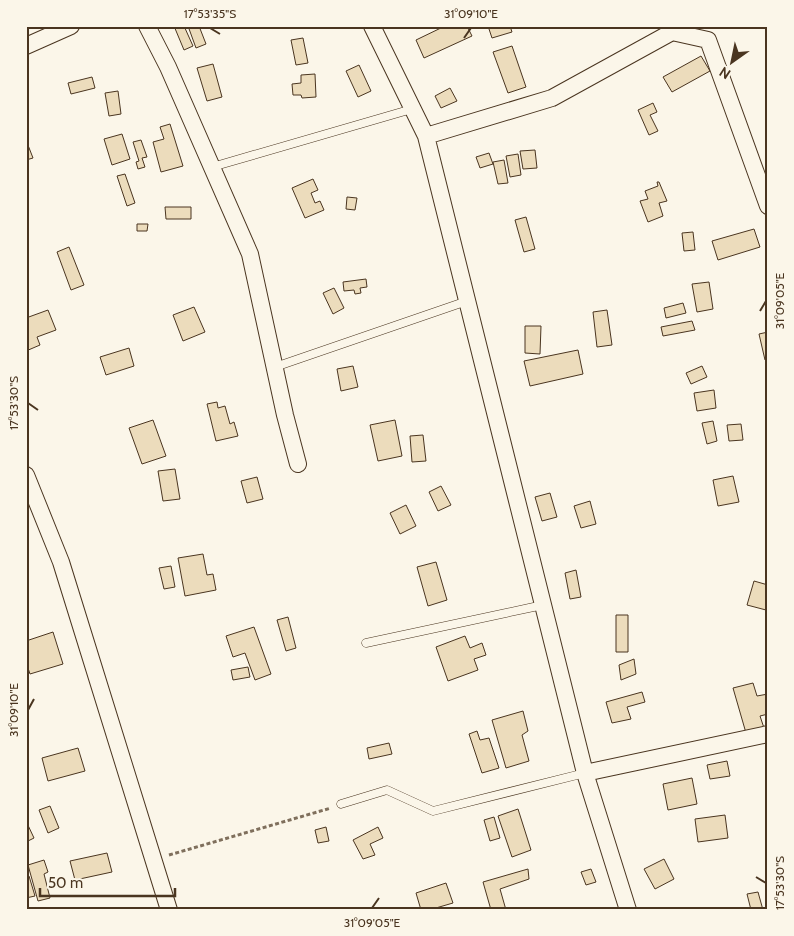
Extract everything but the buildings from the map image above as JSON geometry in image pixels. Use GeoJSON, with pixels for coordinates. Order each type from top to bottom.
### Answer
{"type":"FeatureCollection","features":[{"type":"Feature","properties":{"kind":"street"},"geometry":{"type":"LineString","coordinates":[[26,46],[71,26]]}},
{"type":"Feature","properties":{"kind":"street"},"geometry":{"type":"LineString","coordinates":[[147,26],[168,67],[250,254],[298,464]]}},
{"type":"Feature","properties":{"kind":"street"},"geometry":{"type":"LineString","coordinates":[[372,26],[426,136],[585,773],[625,909]]}},
{"type":"Feature","properties":{"kind":"street"},"geometry":{"type":"LineString","coordinates":[[426,136],[552,98],[672,32],[708,40],[768,206]]}},
{"type":"Feature","properties":{"kind":"street"},"geometry":{"type":"LineString","coordinates":[[26,475],[62,562],[170,910]]}},
{"type":"Feature","properties":{"kind":"street"},"geometry":{"type":"LineString","coordinates":[[585,773],[768,734]]}},
{"type":"Feature","properties":{"kind":"lane"},"geometry":{"type":"LineString","coordinates":[[212,167],[412,109]]}},
{"type":"Feature","properties":{"kind":"lane"},"geometry":{"type":"LineString","coordinates":[[275,367],[467,301]]}},
{"type":"Feature","properties":{"kind":"lane"},"geometry":{"type":"LineString","coordinates":[[366,643],[543,605]]}},
{"type":"Feature","properties":{"kind":"lane"},"geometry":{"type":"LineString","coordinates":[[342,804],[388,790],[433,811],[585,773]]}},
{"type":"Feature","properties":{"kind":"path"},"geometry":{"type":"LineString","coordinates":[[155,859],[342,804]]}}]}
